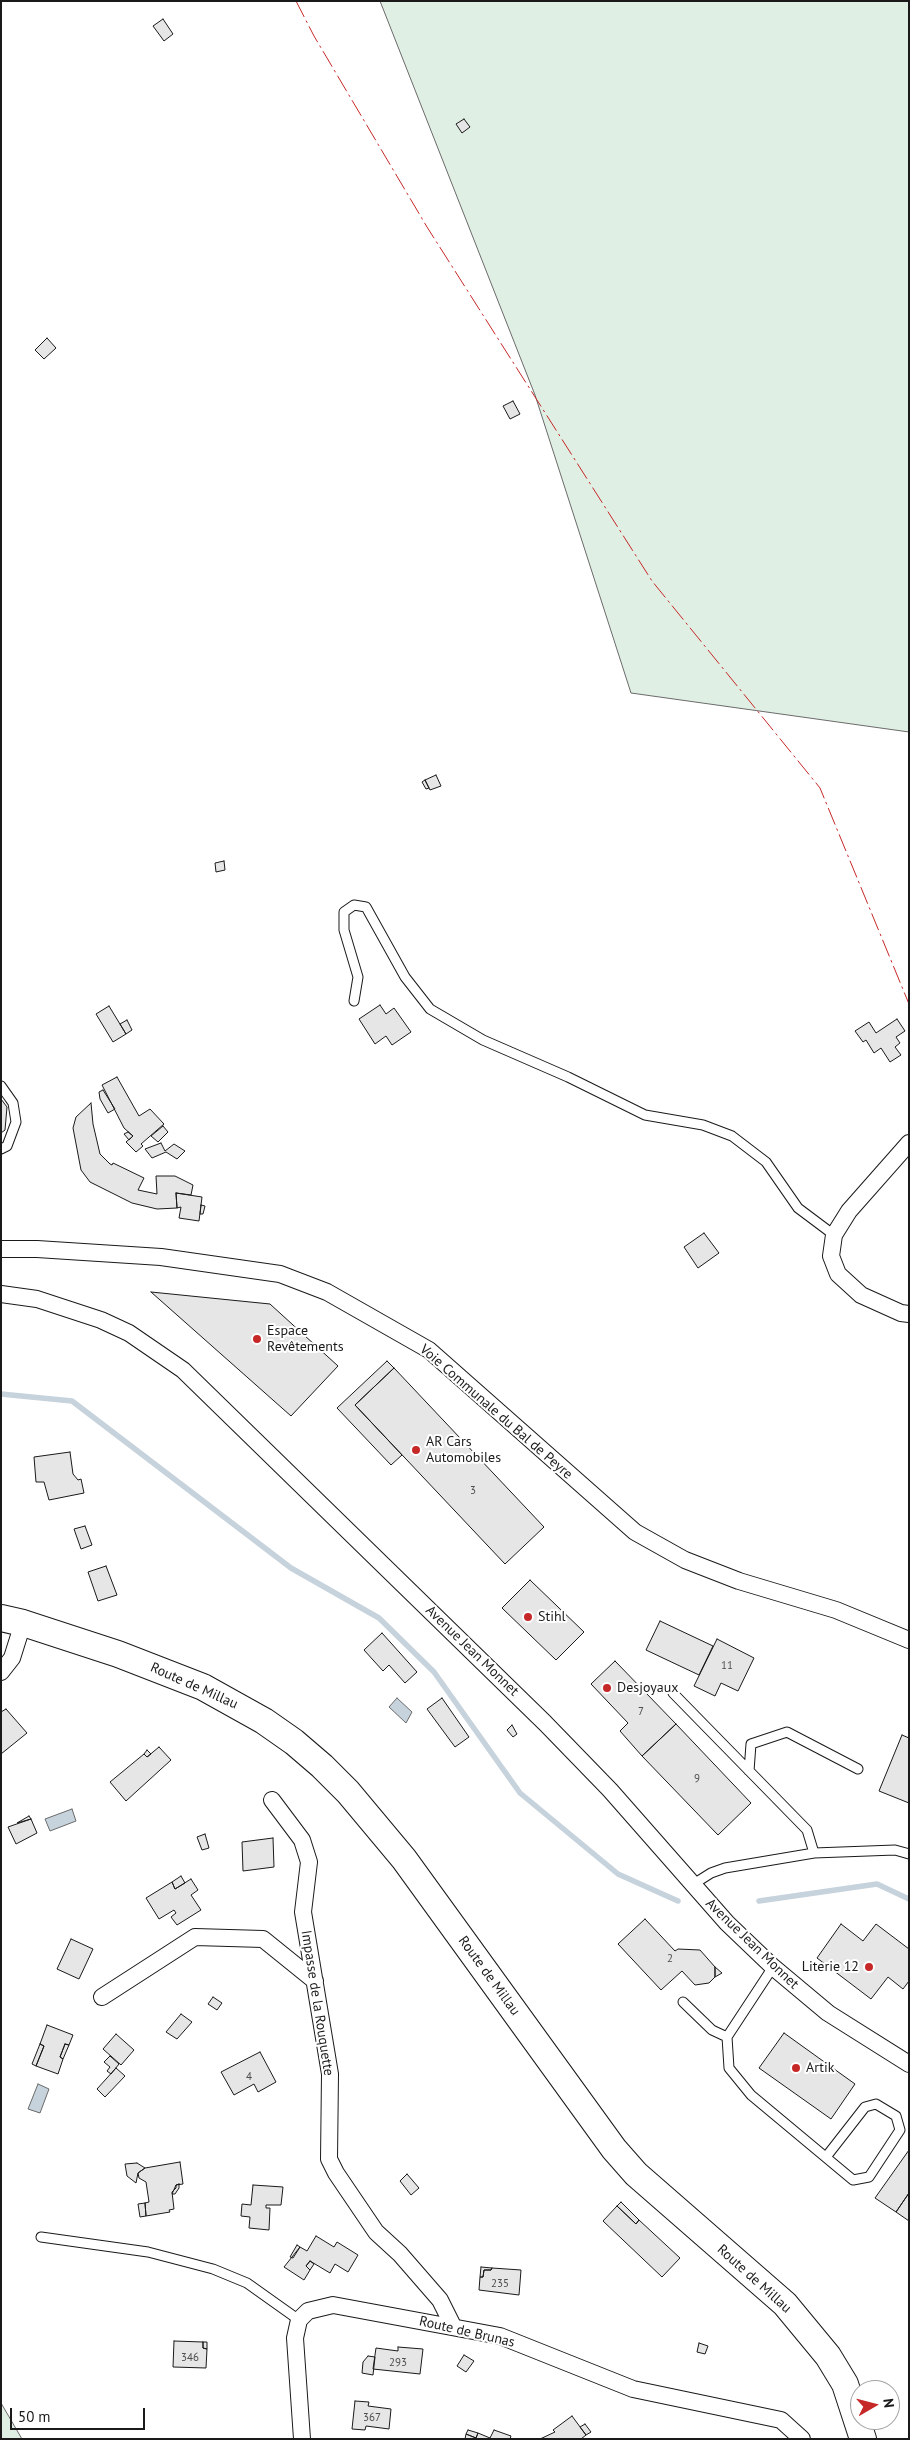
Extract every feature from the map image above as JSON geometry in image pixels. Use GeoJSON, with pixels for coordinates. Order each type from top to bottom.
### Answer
{"type":"FeatureCollection","features":[{"type":"Feature","properties":{"kind":"main road","name":"Route de Millau"},"geometry":{"type":"LineString","coordinates":[[1,1608],[12,1620],[142,1663],[203,1687],[264,1720],[322,1766],[348,1792],[404,1859],[614,2149],[636,2174],[785,2304],[828,2356],[845,2384],[863,2439]]}},
{"type":"Feature","properties":{"kind":"street"},"geometry":{"type":"LineString","coordinates":[[909,1143],[849,1211],[834,1235],[831,1256],[838,1274],[861,1295],[901,1313],[909,1314]]}},
{"type":"Feature","properties":{"kind":"street","name":"Voie Communale du Bal de Peyre"},"geometry":{"type":"LineString","coordinates":[[1,1249],[38,1249],[161,1257],[280,1274],[327,1292],[429,1350],[635,1532],[685,1560],[712,1571],[836,1610],[909,1640]]}},
{"type":"Feature","properties":{"kind":"street","name":"Avenue Jean Monnet"},"geometry":{"type":"LineString","coordinates":[[1,1294],[37,1299],[101,1320],[129,1333],[183,1370],[545,1723],[610,1790],[692,1886],[773,1967],[828,2013],[909,2064]]}},
{"type":"Feature","properties":{"kind":"street"},"geometry":{"type":"LineString","coordinates":[[1,1672],[12,1658],[12,1620]]}},
{"type":"Feature","properties":{"kind":"street","name":"Impasse de la Rouquette"},"geometry":{"type":"LineString","coordinates":[[272,1800],[302,1840],[310,1862],[303,1912],[330,2074],[329,2159],[336,2173],[376,2232],[400,2254],[440,2300],[453,2326]]}},
{"type":"Feature","properties":{"kind":"street"},"geometry":{"type":"LineString","coordinates":[[102,1997],[195,1937],[263,1939],[315,1981]]}},
{"type":"Feature","properties":{"kind":"street","name":"Route de Brunas"},"geometry":{"type":"LineString","coordinates":[[299,2320],[308,2311],[332,2305],[500,2336],[633,2388],[781,2420],[802,2439]]}},
{"type":"Feature","properties":{"kind":"street"},"geometry":{"type":"LineString","coordinates":[[299,2320],[295,2338],[302,2439]]}},
{"type":"Feature","properties":{"kind":"lane"},"geometry":{"type":"LineString","coordinates":[[354,1001],[358,977],[344,930],[344,912],[354,905],[366,907],[405,977],[430,1009],[482,1040],[568,1077],[645,1115],[703,1124],[732,1136],[766,1162],[798,1208],[834,1235]]}},
{"type":"Feature","properties":{"kind":"lane"},"geometry":{"type":"LineString","coordinates":[[1,1086],[13,1103],[16,1122],[7,1146],[1,1149]]}},
{"type":"Feature","properties":{"kind":"lane"},"geometry":{"type":"LineString","coordinates":[[672,1693],[807,1830],[814,1853]]}},
{"type":"Feature","properties":{"kind":"lane"},"geometry":{"type":"LineString","coordinates":[[749,1771],[751,1744],[787,1732],[858,1769]]}},
{"type":"Feature","properties":{"kind":"lane"},"geometry":{"type":"LineString","coordinates":[[692,1886],[711,1873],[725,1868],[814,1853],[895,1850],[909,1854]]}},
{"type":"Feature","properties":{"kind":"lane"},"geometry":{"type":"LineString","coordinates":[[773,1967],[727,2036],[729,2068],[746,2088],[826,2157],[854,2180],[868,2177],[900,2130],[896,2116],[876,2104],[865,2107],[826,2157]]}},
{"type":"Feature","properties":{"kind":"lane"},"geometry":{"type":"LineString","coordinates":[[683,2002],[712,2030],[727,2036]]}},
{"type":"Feature","properties":{"kind":"lane"},"geometry":{"type":"LineString","coordinates":[[41,2238],[148,2252],[213,2269],[247,2283],[299,2320]]}},
{"type":"Feature","properties":{"kind":"green space"},"geometry":{"type":"Polygon","coordinates":[[[380,1],[909,1],[909,732],[631,693],[535,395],[380,1]]]}},
{"type":"Feature","properties":{"kind":"green space"},"geometry":{"type":"Polygon","coordinates":[[[1,2403],[22,2439],[1,2439],[1,2403]]]}},
{"type":"Feature","properties":{"kind":"shaded area"},"geometry":{"type":"Polygon","coordinates":[[[397,1698],[412,1712],[406,1723],[389,1707],[397,1698]]]}},
{"type":"Feature","properties":{"kind":"shaded area"},"geometry":{"type":"Polygon","coordinates":[[[72,1809],[76,1821],[50,1831],[45,1819],[72,1809]]]}},
{"type":"Feature","properties":{"kind":"shaded area"},"geometry":{"type":"Polygon","coordinates":[[[38,2084],[49,2089],[40,2113],[28,2109],[38,2084]]]}},
{"type":"Feature","properties":{"kind":"building"},"geometry":{"type":"Polygon","coordinates":[[[163,19],[173,34],[164,41],[153,26],[163,19]]]}},
{"type":"Feature","properties":{"kind":"building"},"geometry":{"type":"Polygon","coordinates":[[[464,119],[470,127],[462,133],[456,124],[464,119]]]}},
{"type":"Feature","properties":{"kind":"building"},"geometry":{"type":"Polygon","coordinates":[[[47,338],[56,348],[44,359],[35,350],[47,338]]]}},
{"type":"Feature","properties":{"kind":"building"},"geometry":{"type":"Polygon","coordinates":[[[513,401],[520,414],[510,419],[503,406],[513,401]]]}},
{"type":"Feature","properties":{"kind":"building"},"geometry":{"type":"Polygon","coordinates":[[[436,775],[441,786],[430,790],[425,780],[436,775]]]}},
{"type":"Feature","properties":{"kind":"building"},"geometry":{"type":"Polygon","coordinates":[[[425,780],[429,788],[426,789],[422,782],[425,780]]]}},
{"type":"Feature","properties":{"kind":"building"},"geometry":{"type":"Polygon","coordinates":[[[224,861],[225,870],[216,872],[215,863],[224,861]]]}},
{"type":"Feature","properties":{"kind":"building"},"geometry":{"type":"Polygon","coordinates":[[[380,1005],[386,1014],[394,1008],[411,1032],[392,1045],[386,1036],[375,1044],[359,1019],[380,1005]]]}},
{"type":"Feature","properties":{"kind":"building"},"geometry":{"type":"Polygon","coordinates":[[[109,1006],[126,1034],[113,1042],[96,1014],[109,1006]]]}},
{"type":"Feature","properties":{"kind":"building"},"geometry":{"type":"Polygon","coordinates":[[[897,1019],[905,1031],[896,1037],[900,1043],[895,1047],[901,1055],[890,1062],[881,1048],[874,1053],[866,1040],[863,1042],[855,1031],[869,1022],[876,1033],[897,1019]]]}},
{"type":"Feature","properties":{"kind":"building"},"geometry":{"type":"Polygon","coordinates":[[[127,1020],[132,1030],[126,1034],[120,1024],[127,1020]]]}},
{"type":"Feature","properties":{"kind":"building"},"geometry":{"type":"Polygon","coordinates":[[[117,1077],[139,1116],[150,1109],[164,1124],[141,1144],[143,1146],[136,1152],[126,1142],[133,1136],[124,1128],[102,1085],[117,1077]]]}},
{"type":"Feature","properties":{"kind":"building"},"geometry":{"type":"Polygon","coordinates":[[[103,1090],[115,1109],[108,1113],[100,1099],[99,1092],[103,1090]]]}},
{"type":"Feature","properties":{"kind":"building"},"geometry":{"type":"Polygon","coordinates":[[[1,1099],[7,1107],[5,1130],[1,1133],[1,1099]]]}},
{"type":"Feature","properties":{"kind":"building"},"geometry":{"type":"Polygon","coordinates":[[[91,1103],[93,1124],[100,1154],[110,1164],[112,1165],[113,1163],[144,1178],[138,1190],[157,1194],[156,1176],[175,1176],[193,1185],[191,1195],[176,1193],[177,1208],[157,1209],[132,1203],[90,1182],[81,1170],[73,1128],[76,1117],[91,1103]]]}},
{"type":"Feature","properties":{"kind":"building"},"geometry":{"type":"Polygon","coordinates":[[[163,1126],[168,1132],[158,1142],[151,1136],[163,1126]]]}},
{"type":"Feature","properties":{"kind":"building"},"geometry":{"type":"Polygon","coordinates":[[[128,1132],[133,1136],[129,1140],[124,1134],[128,1132]]]}},
{"type":"Feature","properties":{"kind":"building"},"geometry":{"type":"Polygon","coordinates":[[[161,1143],[165,1151],[174,1144],[185,1151],[177,1159],[166,1152],[152,1158],[145,1149],[161,1143]]]}},
{"type":"Feature","properties":{"kind":"building"},"geometry":{"type":"Polygon","coordinates":[[[176,1193],[202,1197],[199,1221],[179,1218],[181,1207],[177,1208],[176,1193]]]}},
{"type":"Feature","properties":{"kind":"building"},"geometry":{"type":"Polygon","coordinates":[[[201,1205],[205,1206],[203,1214],[200,1214],[201,1205]]]}},
{"type":"Feature","properties":{"kind":"building"},"geometry":{"type":"Polygon","coordinates":[[[704,1233],[719,1253],[698,1268],[684,1247],[704,1233]]]}},
{"type":"Feature","properties":{"kind":"building"},"geometry":{"type":"Polygon","coordinates":[[[151,1292],[270,1304],[338,1366],[291,1416],[151,1292]]]}},
{"type":"Feature","properties":{"kind":"building"},"geometry":{"type":"Polygon","coordinates":[[[387,1361],[394,1368],[355,1405],[402,1455],[391,1465],[337,1408],[387,1361]]]}},
{"type":"Feature","properties":{"kind":"building"},"geometry":{"type":"Polygon","coordinates":[[[394,1368],[544,1527],[505,1564],[355,1405],[394,1368]]]}},
{"type":"Feature","properties":{"kind":"building"},"geometry":{"type":"Polygon","coordinates":[[[70,1452],[73,1474],[78,1480],[81,1479],[84,1493],[49,1500],[44,1482],[36,1482],[34,1457],[70,1452]]]}},
{"type":"Feature","properties":{"kind":"building"},"geometry":{"type":"Polygon","coordinates":[[[85,1526],[92,1545],[81,1549],[74,1529],[85,1526]]]}},
{"type":"Feature","properties":{"kind":"building"},"geometry":{"type":"Polygon","coordinates":[[[106,1566],[117,1595],[98,1601],[88,1572],[106,1566]]]}},
{"type":"Feature","properties":{"kind":"building"},"geometry":{"type":"Polygon","coordinates":[[[530,1580],[584,1632],[556,1660],[502,1608],[530,1580]]]}},
{"type":"Feature","properties":{"kind":"building"},"geometry":{"type":"Polygon","coordinates":[[[660,1621],[713,1646],[699,1675],[646,1650],[660,1621]]]}},
{"type":"Feature","properties":{"kind":"building"},"geometry":{"type":"Polygon","coordinates":[[[382,1633],[417,1672],[405,1683],[389,1665],[383,1671],[364,1650],[382,1633]]]}},
{"type":"Feature","properties":{"kind":"building"},"geometry":{"type":"Polygon","coordinates":[[[717,1639],[754,1658],[738,1691],[721,1683],[715,1696],[694,1686],[717,1639]]]}},
{"type":"Feature","properties":{"kind":"building"},"geometry":{"type":"Polygon","coordinates":[[[615,1661],[676,1724],[642,1756],[620,1731],[628,1723],[591,1684],[615,1661]]]}},
{"type":"Feature","properties":{"kind":"building"},"geometry":{"type":"Polygon","coordinates":[[[442,1698],[469,1737],[455,1747],[427,1709],[442,1698]]]}},
{"type":"Feature","properties":{"kind":"building"},"geometry":{"type":"Polygon","coordinates":[[[6,1709],[27,1733],[1,1754],[1,1712],[6,1709]]]}},
{"type":"Feature","properties":{"kind":"building"},"geometry":{"type":"Polygon","coordinates":[[[676,1724],[751,1803],[718,1835],[642,1756],[676,1724]]]}},
{"type":"Feature","properties":{"kind":"building"},"geometry":{"type":"Polygon","coordinates":[[[512,1725],[517,1734],[513,1737],[507,1730],[512,1725]]]}},
{"type":"Feature","properties":{"kind":"building"},"geometry":{"type":"Polygon","coordinates":[[[902,1735],[909,1738],[909,1803],[879,1791],[902,1735]]]}},
{"type":"Feature","properties":{"kind":"building"},"geometry":{"type":"Polygon","coordinates":[[[159,1747],[171,1760],[126,1801],[110,1782],[144,1754],[147,1757],[159,1747]]]}},
{"type":"Feature","properties":{"kind":"building"},"geometry":{"type":"Polygon","coordinates":[[[147,1750],[151,1754],[147,1757],[144,1754],[147,1750]]]}},
{"type":"Feature","properties":{"kind":"building"},"geometry":{"type":"Polygon","coordinates":[[[29,1816],[31,1819],[17,1823],[29,1816]]]}},
{"type":"Feature","properties":{"kind":"building"},"geometry":{"type":"Polygon","coordinates":[[[31,1819],[37,1833],[16,1844],[8,1827],[31,1819]]]}},
{"type":"Feature","properties":{"kind":"building"},"geometry":{"type":"Polygon","coordinates":[[[205,1834],[209,1848],[202,1850],[197,1837],[205,1834]]]}},
{"type":"Feature","properties":{"kind":"building"},"geometry":{"type":"Polygon","coordinates":[[[273,1838],[274,1867],[243,1871],[242,1842],[273,1838]]]}},
{"type":"Feature","properties":{"kind":"building"},"geometry":{"type":"Polygon","coordinates":[[[181,1876],[185,1883],[175,1889],[172,1882],[181,1876]]]}},
{"type":"Feature","properties":{"kind":"building"},"geometry":{"type":"Polygon","coordinates":[[[191,1879],[198,1890],[191,1895],[201,1910],[177,1925],[171,1917],[176,1913],[174,1910],[159,1919],[146,1898],[172,1882],[175,1889],[191,1879]]]}},
{"type":"Feature","properties":{"kind":"building"},"geometry":{"type":"Polygon","coordinates":[[[645,1919],[675,1951],[678,1949],[700,1950],[715,1967],[715,1977],[709,1983],[695,1985],[682,1971],[661,1990],[618,1944],[645,1919]]]}},
{"type":"Feature","properties":{"kind":"building","name":"Literie 12"},"geometry":{"type":"Polygon","coordinates":[[[841,1924],[863,1941],[876,1924],[909,1949],[909,1981],[903,1989],[888,1977],[871,1999],[817,1958],[841,1924]]]}},
{"type":"Feature","properties":{"kind":"building"},"geometry":{"type":"Polygon","coordinates":[[[71,1939],[93,1949],[79,1979],[57,1969],[71,1939]]]}},
{"type":"Feature","properties":{"kind":"building"},"geometry":{"type":"Polygon","coordinates":[[[715,1967],[722,1973],[715,1977],[715,1967]]]}},
{"type":"Feature","properties":{"kind":"building"},"geometry":{"type":"Polygon","coordinates":[[[213,1997],[222,2003],[217,2010],[208,2004],[213,1997]]]}},
{"type":"Feature","properties":{"kind":"building"},"geometry":{"type":"Polygon","coordinates":[[[181,2014],[192,2022],[177,2039],[166,2032],[181,2014]]]}},
{"type":"Feature","properties":{"kind":"building"},"geometry":{"type":"Polygon","coordinates":[[[47,2025],[73,2035],[69,2045],[65,2044],[60,2057],[63,2059],[58,2074],[36,2066],[44,2046],[40,2044],[47,2025]]]}},
{"type":"Feature","properties":{"kind":"building"},"geometry":{"type":"Polygon","coordinates":[[[784,2033],[855,2084],[831,2119],[759,2068],[784,2033]]]}},
{"type":"Feature","properties":{"kind":"building"},"geometry":{"type":"Polygon","coordinates":[[[116,2034],[134,2050],[121,2065],[103,2049],[116,2034]]]}},
{"type":"Feature","properties":{"kind":"building"},"geometry":{"type":"Polygon","coordinates":[[[40,2044],[44,2046],[36,2066],[32,2064],[40,2044]]]}},
{"type":"Feature","properties":{"kind":"building"},"geometry":{"type":"Polygon","coordinates":[[[65,2044],[69,2045],[63,2059],[60,2057],[65,2044]]]}},
{"type":"Feature","properties":{"kind":"building"},"geometry":{"type":"Polygon","coordinates":[[[260,2052],[276,2082],[258,2092],[254,2084],[234,2095],[221,2072],[260,2052]]]}},
{"type":"Feature","properties":{"kind":"building"},"geometry":{"type":"Polygon","coordinates":[[[110,2056],[119,2064],[111,2074],[107,2071],[110,2067],[104,2062],[110,2056]]]}},
{"type":"Feature","properties":{"kind":"building"},"geometry":{"type":"Polygon","coordinates":[[[116,2068],[125,2076],[105,2097],[97,2089],[116,2068]]]}},
{"type":"Feature","properties":{"kind":"building"},"geometry":{"type":"Polygon","coordinates":[[[909,2150],[909,2193],[896,2212],[875,2198],[909,2150]]]}},
{"type":"Feature","properties":{"kind":"building"},"geometry":{"type":"Polygon","coordinates":[[[180,2162],[183,2184],[176,2185],[172,2192],[174,2209],[169,2210],[170,2212],[146,2216],[145,2203],[149,2202],[146,2182],[139,2178],[138,2173],[145,2168],[180,2162]]]}},
{"type":"Feature","properties":{"kind":"building"},"geometry":{"type":"Polygon","coordinates":[[[137,2163],[145,2168],[138,2173],[136,2183],[127,2176],[125,2164],[137,2163]]]}},
{"type":"Feature","properties":{"kind":"building"},"geometry":{"type":"Polygon","coordinates":[[[407,2174],[419,2188],[411,2195],[400,2181],[407,2174]]]}},
{"type":"Feature","properties":{"kind":"building"},"geometry":{"type":"Polygon","coordinates":[[[179,2184],[175,2194],[172,2194],[176,2185],[179,2184]]]}},
{"type":"Feature","properties":{"kind":"building"},"geometry":{"type":"Polygon","coordinates":[[[253,2185],[283,2187],[281,2205],[266,2205],[266,2208],[270,2208],[269,2230],[249,2228],[250,2217],[241,2216],[242,2204],[251,2205],[253,2185]]]}},
{"type":"Feature","properties":{"kind":"building"},"geometry":{"type":"Polygon","coordinates":[[[909,2193],[909,2221],[896,2212],[909,2193]]]}},
{"type":"Feature","properties":{"kind":"building"},"geometry":{"type":"Polygon","coordinates":[[[621,2202],[639,2220],[636,2224],[617,2206],[621,2202]]]}},
{"type":"Feature","properties":{"kind":"building"},"geometry":{"type":"Polygon","coordinates":[[[145,2203],[146,2216],[140,2217],[138,2204],[145,2203]]]}},
{"type":"Feature","properties":{"kind":"building"},"geometry":{"type":"Polygon","coordinates":[[[617,2206],[636,2224],[639,2220],[680,2258],[662,2277],[603,2221],[617,2206]]]}},
{"type":"Feature","properties":{"kind":"building"},"geometry":{"type":"Polygon","coordinates":[[[316,2236],[334,2247],[337,2242],[358,2255],[348,2272],[335,2264],[330,2273],[310,2261],[306,2266],[310,2270],[304,2280],[284,2267],[300,2247],[307,2251],[316,2236]]]}},
{"type":"Feature","properties":{"kind":"building"},"geometry":{"type":"Polygon","coordinates":[[[297,2245],[300,2247],[293,2258],[290,2257],[297,2245]]]}},
{"type":"Feature","properties":{"kind":"building"},"geometry":{"type":"Polygon","coordinates":[[[310,2261],[314,2264],[310,2270],[306,2266],[310,2261]]]}},
{"type":"Feature","properties":{"kind":"building"},"geometry":{"type":"Polygon","coordinates":[[[481,2267],[492,2268],[491,2270],[484,2270],[483,2277],[480,2277],[481,2267]]]}},
{"type":"Feature","properties":{"kind":"building"},"geometry":{"type":"Polygon","coordinates":[[[492,2268],[521,2270],[519,2295],[479,2290],[480,2277],[483,2277],[484,2270],[491,2270],[492,2268]]]}},
{"type":"Feature","properties":{"kind":"building"},"geometry":{"type":"Polygon","coordinates":[[[174,2341],[203,2342],[203,2348],[207,2349],[206,2368],[173,2367],[174,2341]]]}},
{"type":"Feature","properties":{"kind":"building"},"geometry":{"type":"Polygon","coordinates":[[[203,2342],[207,2342],[207,2349],[203,2348],[203,2342]]]}},
{"type":"Feature","properties":{"kind":"building"},"geometry":{"type":"Polygon","coordinates":[[[699,2343],[708,2346],[705,2354],[697,2352],[699,2343]]]}},
{"type":"Feature","properties":{"kind":"building"},"geometry":{"type":"Polygon","coordinates":[[[398,2347],[423,2349],[420,2374],[373,2369],[376,2348],[398,2351],[398,2347]]]}},
{"type":"Feature","properties":{"kind":"building"},"geometry":{"type":"Polygon","coordinates":[[[464,2355],[474,2361],[466,2372],[457,2366],[464,2355]]]}},
{"type":"Feature","properties":{"kind":"building"},"geometry":{"type":"Polygon","coordinates":[[[368,2356],[375,2357],[373,2375],[362,2373],[363,2362],[368,2356]]]}},
{"type":"Feature","properties":{"kind":"building"},"geometry":{"type":"Polygon","coordinates":[[[355,2401],[369,2402],[368,2406],[391,2409],[389,2429],[366,2426],[365,2430],[352,2429],[355,2401]]]}},
{"type":"Feature","properties":{"kind":"building"},"geometry":{"type":"Polygon","coordinates":[[[572,2416],[586,2435],[581,2439],[540,2439],[555,2432],[553,2430],[572,2416]]]}},
{"type":"Feature","properties":{"kind":"building"},"geometry":{"type":"Polygon","coordinates":[[[585,2424],[591,2432],[586,2435],[580,2427],[585,2424]]]}},
{"type":"Feature","properties":{"kind":"building"},"geometry":{"type":"Polygon","coordinates":[[[468,2430],[478,2433],[476,2438],[466,2434],[468,2430]]]}},
{"type":"Feature","properties":{"kind":"building"},"geometry":{"type":"Polygon","coordinates":[[[494,2430],[511,2436],[510,2439],[465,2439],[466,2434],[476,2438],[478,2433],[490,2438],[494,2430]]]}},
{"type":"Feature","properties":{"kind":"waterway"},"geometry":{"type":"LineString","coordinates":[[1,1394],[72,1401],[291,1568],[379,1618],[434,1672],[520,1793],[618,1874],[678,1901]]}},
{"type":"Feature","properties":{"kind":"waterway"},"geometry":{"type":"LineString","coordinates":[[759,1901],[877,1884],[909,1899]]}},
{"type":"Feature","properties":{"kind":"power"},"geometry":{"type":"LineString","coordinates":[[296,1],[314,36],[427,227],[652,581],[820,788],[909,1004]]}},
{"type":"Feature","properties":{"kind":"place","name":"Espace Revêtements"},"geometry":{"type":"Point","coordinates":[257,1339]}},
{"type":"Feature","properties":{"kind":"place","name":"AR Cars Automobiles"},"geometry":{"type":"Point","coordinates":[416,1450]}},
{"type":"Feature","properties":{"kind":"place","name":"Stihl"},"geometry":{"type":"Point","coordinates":[528,1617]}},
{"type":"Feature","properties":{"kind":"place","name":"Desjoyaux"},"geometry":{"type":"Point","coordinates":[607,1688]}},
{"type":"Feature","properties":{"kind":"place","name":"Literie 12"},"geometry":{"type":"Point","coordinates":[869,1967]}},
{"type":"Feature","properties":{"kind":"place","name":"Artik"},"geometry":{"type":"Point","coordinates":[796,2068]}}]}
